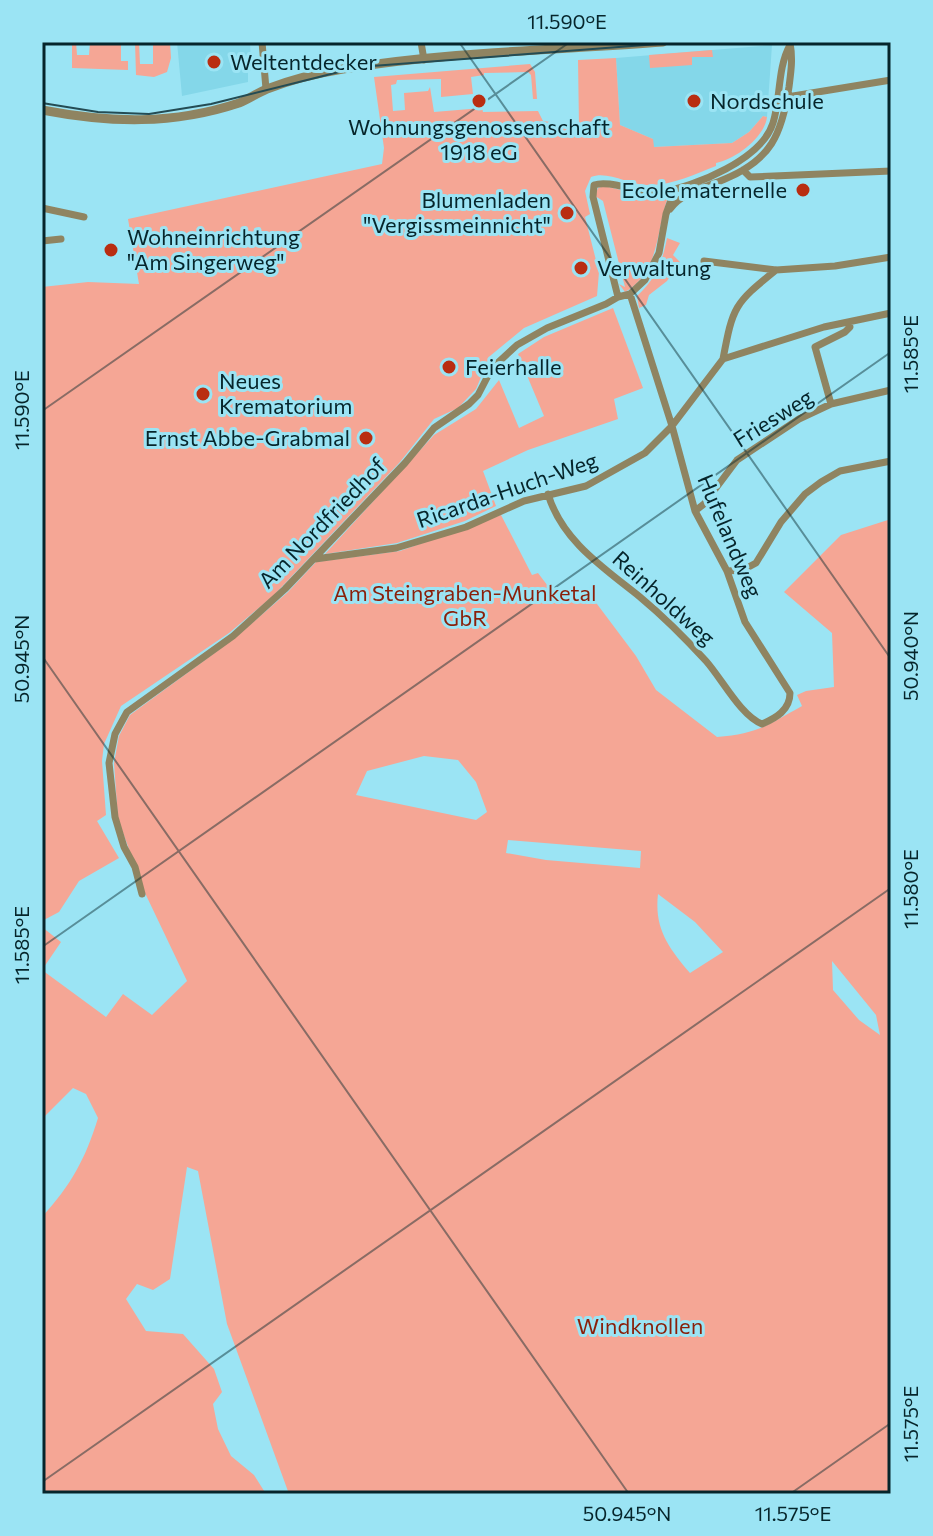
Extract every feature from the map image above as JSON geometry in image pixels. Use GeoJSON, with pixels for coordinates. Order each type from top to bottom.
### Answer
{"type":"FeatureCollection","features":[{"type":"Feature","properties":{"kind":"street"},"geometry":{"type":"LineString","coordinates":[[262,42],[266,89]]}},
{"type":"Feature","properties":{"kind":"street"},"geometry":{"type":"LineString","coordinates":[[421,42],[424,60]]}},
{"type":"Feature","properties":{"kind":"street"},"geometry":{"type":"LineString","coordinates":[[42,110],[131,121],[169,120],[221,108],[244,101],[266,89],[338,69],[584,45],[663,42]]}},
{"type":"Feature","properties":{"kind":"street"},"geometry":{"type":"LineString","coordinates":[[666,214],[676,201],[690,192],[727,179],[770,149],[779,134],[783,58],[790,44]]}},
{"type":"Feature","properties":{"kind":"street"},"geometry":{"type":"LineString","coordinates":[[783,97],[891,80]]}},
{"type":"Feature","properties":{"kind":"street"},"geometry":{"type":"LineString","coordinates":[[675,189],[654,266],[630,294],[618,297],[593,187],[603,183],[646,192],[675,189],[718,173],[765,139],[783,97]]}},
{"type":"Feature","properties":{"kind":"street"},"geometry":{"type":"LineString","coordinates":[[743,170],[750,177],[891,171]]}},
{"type":"Feature","properties":{"kind":"street"},"geometry":{"type":"LineString","coordinates":[[42,208],[84,217]]}},
{"type":"Feature","properties":{"kind":"street"},"geometry":{"type":"LineString","coordinates":[[42,241],[61,239]]}},
{"type":"Feature","properties":{"kind":"street"},"geometry":{"type":"LineString","coordinates":[[704,261],[776,270],[835,266],[891,257]]}},
{"type":"Feature","properties":{"kind":"street"},"geometry":{"type":"LineString","coordinates":[[723,359],[734,309],[747,293],[776,270]]}},
{"type":"Feature","properties":{"kind":"street","name":"Hufelandweg"},"geometry":{"type":"LineString","coordinates":[[630,294],[695,511],[727,571],[745,622],[790,693],[790,701],[781,714],[762,724]]}},
{"type":"Feature","properties":{"kind":"street","name":"Am Nordfriedhof"},"geometry":{"type":"LineString","coordinates":[[142,894],[114,812],[109,763],[115,734],[127,712],[233,636],[315,559],[434,428],[478,395],[492,368],[506,354],[547,328],[618,297]]}},
{"type":"Feature","properties":{"kind":"street"},"geometry":{"type":"LineString","coordinates":[[723,359],[767,344],[891,313]]}},
{"type":"Feature","properties":{"kind":"street"},"geometry":{"type":"LineString","coordinates":[[831,404],[815,347],[845,332],[850,327],[849,323]]}},
{"type":"Feature","properties":{"kind":"street","name":"Ricarda-Huch-Weg"},"geometry":{"type":"LineString","coordinates":[[315,559],[396,548],[466,527],[524,501],[586,486],[645,453],[672,426],[723,359]]}},
{"type":"Feature","properties":{"kind":"street","name":"Friesweg"},"geometry":{"type":"LineString","coordinates":[[695,511],[704,504],[737,460],[799,419],[831,404],[891,390]]}},
{"type":"Feature","properties":{"kind":"street"},"geometry":{"type":"LineString","coordinates":[[727,571],[743,570],[756,563],[781,522],[805,494],[821,482],[840,471],[891,461]]}},
{"type":"Feature","properties":{"kind":"street","name":"Reinholdweg"},"geometry":{"type":"LineString","coordinates":[[548,494],[552,510],[573,540],[684,636],[718,675],[747,716],[762,724]]}},
{"type":"Feature","properties":{"kind":"shaded area","name":"Weltentdecker"},"geometry":{"type":"Polygon","coordinates":[[[177,42],[250,42],[248,82],[182,96],[177,42]]]}},
{"type":"Feature","properties":{"kind":"shaded area","name":"Nordschule"},"geometry":{"type":"Polygon","coordinates":[[[772,45],[767,117],[763,116],[749,132],[732,143],[653,147],[653,139],[620,125],[616,58],[772,45]]]}},
{"type":"Feature","properties":{"kind":"green space"},"geometry":{"type":"Polygon","coordinates":[[[72,42],[76,42],[77,55],[89,55],[90,42],[121,42],[121,61],[128,61],[128,70],[72,68],[72,42]]]}},
{"type":"Feature","properties":{"kind":"green space"},"geometry":{"type":"Polygon","coordinates":[[[135,42],[139,42],[140,64],[153,64],[153,42],[170,42],[171,58],[167,72],[154,77],[136,75],[135,42]]]}},
{"type":"Feature","properties":{"kind":"green space"},"geometry":{"type":"Polygon","coordinates":[[[712,50],[713,57],[692,57],[692,65],[650,68],[649,55],[712,50]]]}},
{"type":"Feature","properties":{"kind":"green space"},"geometry":{"type":"Polygon","coordinates":[[[616,58],[620,125],[653,139],[654,147],[732,143],[749,132],[763,116],[767,117],[765,125],[755,140],[740,152],[716,163],[716,166],[674,182],[647,185],[604,175],[591,177],[585,191],[590,214],[585,217],[599,272],[597,296],[524,328],[490,356],[476,389],[458,408],[434,419],[400,462],[273,596],[229,633],[121,706],[104,744],[102,761],[106,815],[97,821],[119,858],[79,881],[59,912],[42,921],[42,287],[88,282],[139,284],[128,219],[382,164],[384,148],[374,77],[530,64],[535,72],[537,99],[533,99],[531,75],[528,72],[484,73],[471,77],[473,94],[441,97],[441,79],[397,80],[396,84],[391,85],[393,111],[405,110],[404,93],[428,91],[430,87],[434,112],[482,108],[483,112],[538,111],[543,121],[579,126],[578,60],[616,58]]]}},
{"type":"Feature","properties":{"kind":"green space"},"geometry":{"type":"Polygon","coordinates":[[[604,186],[642,195],[666,194],[668,197],[651,262],[636,284],[625,292],[619,284],[625,287],[603,201],[595,196],[598,188],[604,186]]]}},
{"type":"Feature","properties":{"kind":"green space"},"geometry":{"type":"Polygon","coordinates":[[[667,238],[680,243],[673,255],[680,262],[667,281],[649,295],[646,305],[639,308],[637,296],[657,270],[667,238]]]}},
{"type":"Feature","properties":{"kind":"green space"},"geometry":{"type":"Polygon","coordinates":[[[613,308],[643,388],[614,399],[618,419],[528,450],[483,471],[496,506],[465,521],[397,543],[325,554],[434,435],[476,409],[499,380],[519,428],[544,416],[518,354],[544,337],[613,308]]]}},
{"type":"Feature","properties":{"kind":"green space"},"geometry":{"type":"Polygon","coordinates":[[[501,515],[532,575],[538,573],[560,602],[588,592],[636,656],[656,690],[717,737],[762,728],[802,706],[797,695],[834,687],[832,633],[784,592],[841,535],[891,519],[891,1494],[289,1494],[227,1324],[198,1171],[187,1167],[170,1279],[153,1290],[137,1284],[126,1299],[146,1331],[183,1334],[214,1369],[222,1392],[213,1404],[218,1429],[231,1456],[254,1475],[266,1494],[42,1494],[42,1217],[76,1171],[98,1118],[86,1094],[73,1088],[42,1119],[42,970],[106,1017],[123,994],[152,1015],[187,981],[145,893],[118,819],[114,763],[119,736],[130,715],[235,638],[288,592],[316,562],[400,551],[501,515]],[[424,756],[367,771],[356,795],[476,820],[487,812],[476,782],[458,760],[424,756]],[[508,840],[506,853],[546,860],[640,868],[641,851],[508,840]],[[658,894],[657,906],[665,937],[690,973],[723,952],[695,922],[658,894]],[[832,961],[833,990],[859,1020],[880,1035],[876,1015],[832,961]]]}},
{"type":"Feature","properties":{"kind":"green space"},"geometry":{"type":"Polygon","coordinates":[[[42,927],[61,942],[42,970],[42,927]]]}},
{"type":"Feature","properties":{"kind":"tram line"},"geometry":{"type":"LineString","coordinates":[[42,103],[98,112],[149,114],[211,104],[359,67],[684,42]]}},
{"type":"Feature","properties":{"kind":"place","name":"Weltentdecker"},"geometry":{"type":"Point","coordinates":[214,62]}},
{"type":"Feature","properties":{"kind":"place","name":"Wohnungsgenossenschaft 1918 eG"},"geometry":{"type":"Point","coordinates":[479,101]}},
{"type":"Feature","properties":{"kind":"place","name":"Nordschule"},"geometry":{"type":"Point","coordinates":[694,101]}},
{"type":"Feature","properties":{"kind":"place","name":"Ecole maternelle"},"geometry":{"type":"Point","coordinates":[803,190]}},
{"type":"Feature","properties":{"kind":"place","name":"Blumenladen \"Vergissmeinnicht\""},"geometry":{"type":"Point","coordinates":[567,213]}},
{"type":"Feature","properties":{"kind":"place","name":"Wohneinrichtung \"Am Singerweg\""},"geometry":{"type":"Point","coordinates":[111,250]}},
{"type":"Feature","properties":{"kind":"place","name":"Verwaltung"},"geometry":{"type":"Point","coordinates":[581,268]}},
{"type":"Feature","properties":{"kind":"place","name":"Feierhalle"},"geometry":{"type":"Point","coordinates":[449,367]}},
{"type":"Feature","properties":{"kind":"place","name":"Neues Krematorium"},"geometry":{"type":"Point","coordinates":[203,394]}},
{"type":"Feature","properties":{"kind":"place","name":"Ernst Abbe-Grabmal"},"geometry":{"type":"Point","coordinates":[366,438]}},
{"type":"Feature","properties":{"kind":"park label","name":"Am Steingraben-Munketal GbR"},"geometry":{"type":"Point","coordinates":[465,606]}},
{"type":"Feature","properties":{"kind":"park label","name":"Windknollen"},"geometry":{"type":"Point","coordinates":[640,1326]}}]}
